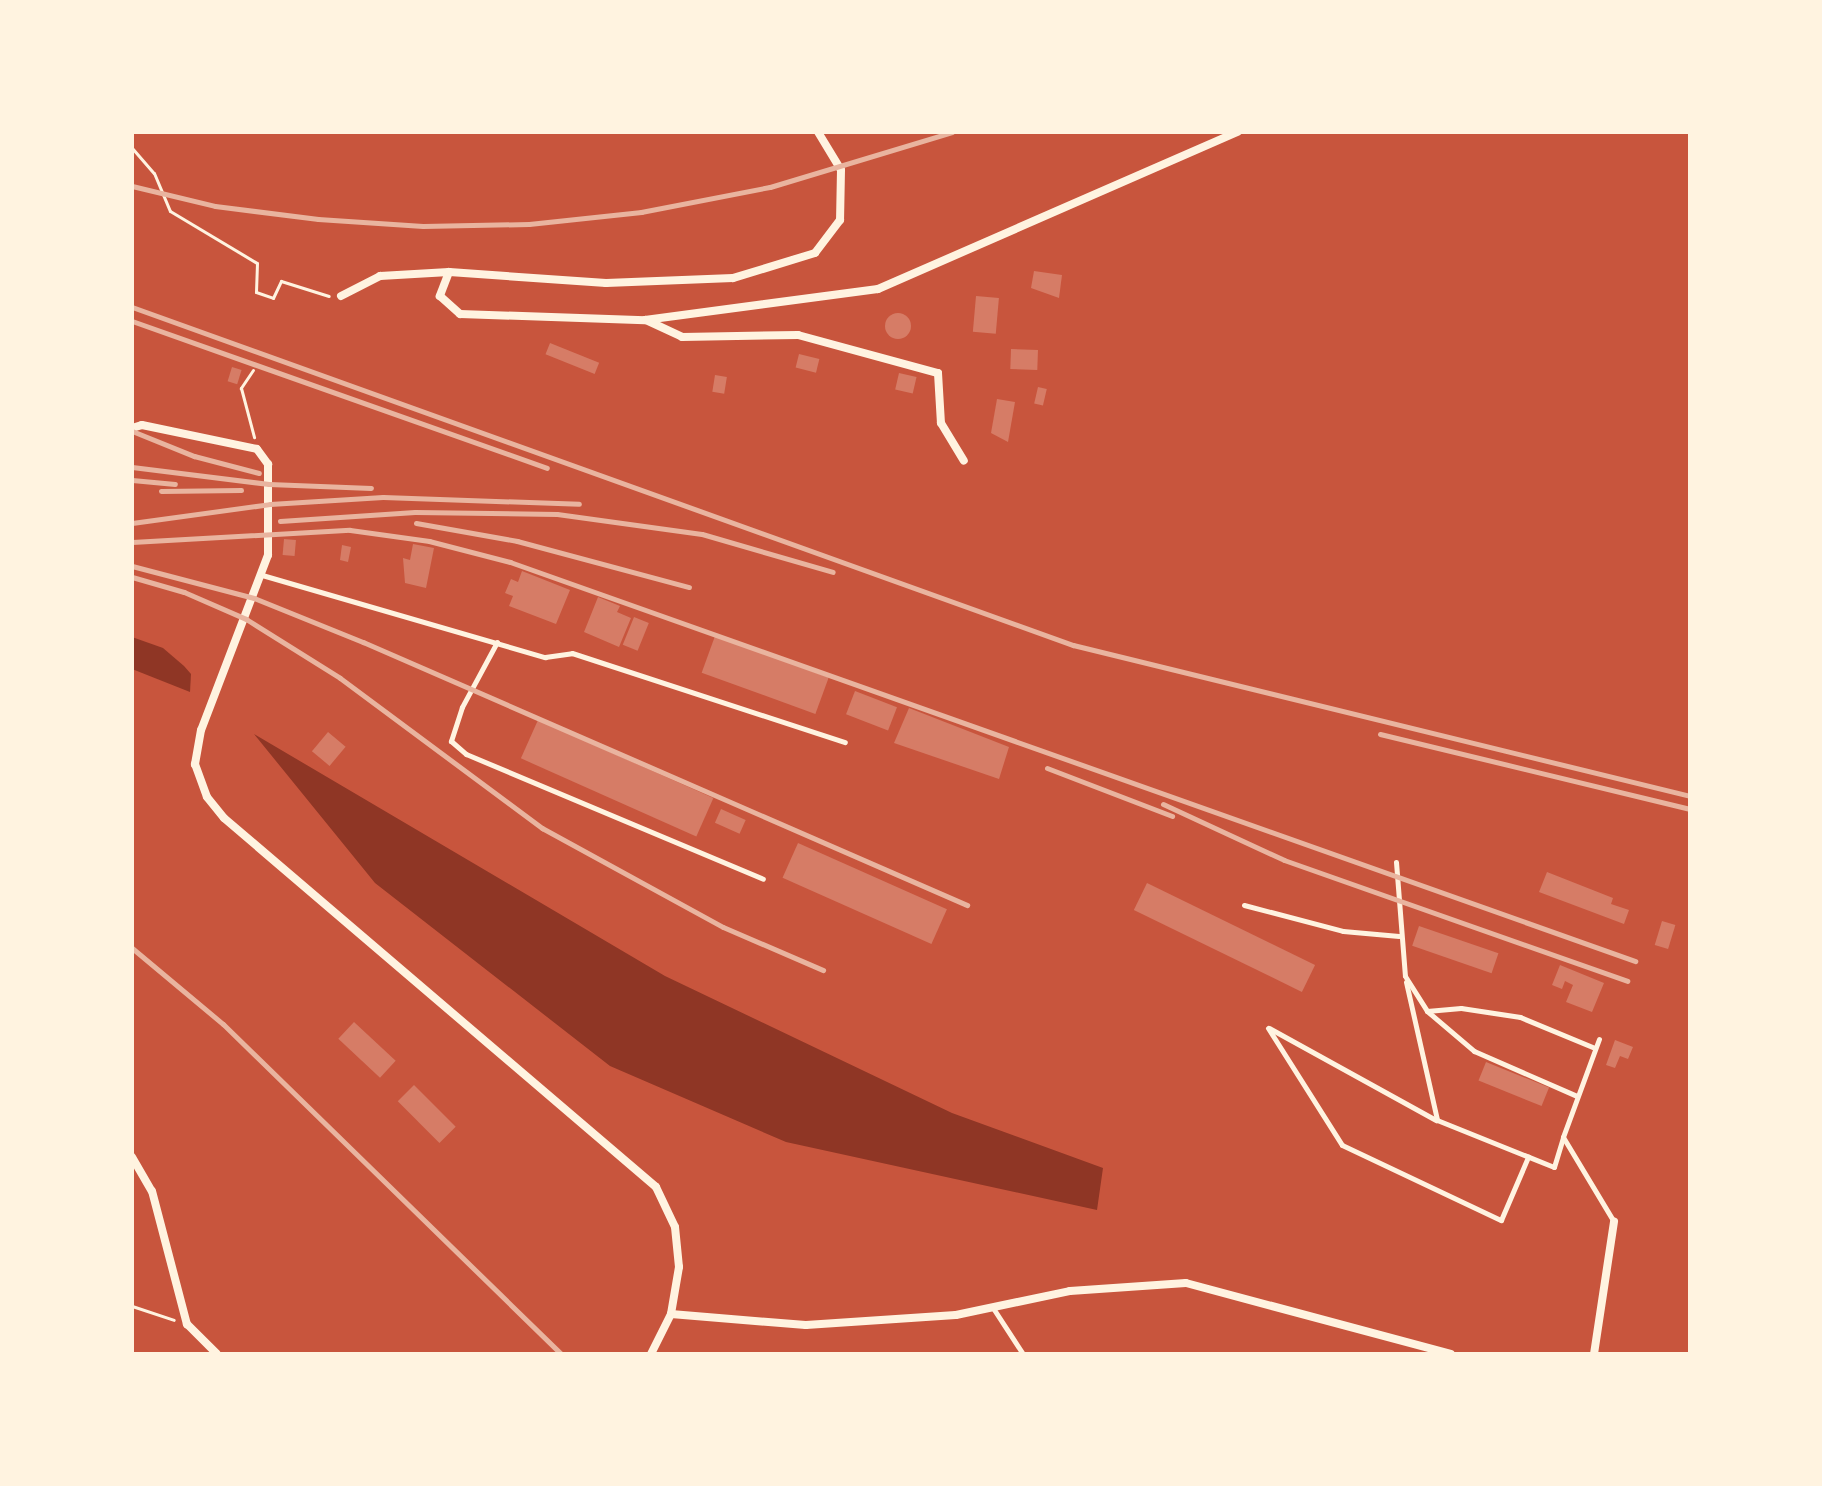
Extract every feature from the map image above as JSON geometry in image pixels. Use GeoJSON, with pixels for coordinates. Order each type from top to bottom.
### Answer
{"type":"FeatureCollection","features":[{"type":"Feature","properties":{"kind":"street"},"geometry":{"type":"LineString","coordinates":[[341,296],[380,276],[449,272],[606,283],[733,278],[815,253],[840,220],[841,170],[818,132]]}},
{"type":"Feature","properties":{"kind":"street"},"geometry":{"type":"LineString","coordinates":[[449,272],[440,296],[460,314],[645,320],[878,289],[1238,132]]}},
{"type":"Feature","properties":{"kind":"street"},"geometry":{"type":"LineString","coordinates":[[645,320],[682,337],[798,335],[938,373],[941,423],[964,461]]}},
{"type":"Feature","properties":{"kind":"street"},"geometry":{"type":"LineString","coordinates":[[132,428],[142,425],[257,449],[268,464],[268,555],[201,730],[195,764],[207,797],[224,818],[656,1187],[675,1227],[679,1267],[671,1314],[651,1354]]}},
{"type":"Feature","properties":{"kind":"street"},"geometry":{"type":"LineString","coordinates":[[132,1157],[152,1191],[187,1324],[217,1354]]}},
{"type":"Feature","properties":{"kind":"street"},"geometry":{"type":"LineString","coordinates":[[1594,1354],[1614,1222]]}},
{"type":"Feature","properties":{"kind":"street"},"geometry":{"type":"LineString","coordinates":[[671,1314],[806,1325],[956,1315],[1070,1291],[1186,1283],[1451,1354]]}},
{"type":"Feature","properties":{"kind":"lane"},"geometry":{"type":"LineString","coordinates":[[262,575],[545,657],[572,653],[845,742]]}},
{"type":"Feature","properties":{"kind":"lane"},"geometry":{"type":"LineString","coordinates":[[497,642],[462,707],[451,741],[466,754],[763,879]]}},
{"type":"Feature","properties":{"kind":"lane"},"geometry":{"type":"LineString","coordinates":[[1396,862],[1399,936],[1405,976],[1437,1120]]}},
{"type":"Feature","properties":{"kind":"lane"},"geometry":{"type":"LineString","coordinates":[[1244,905],[1343,931],[1399,936]]}},
{"type":"Feature","properties":{"kind":"lane"},"geometry":{"type":"LineString","coordinates":[[1405,976],[1427,1011],[1474,1051],[1577,1096]]}},
{"type":"Feature","properties":{"kind":"lane"},"geometry":{"type":"LineString","coordinates":[[1427,1011],[1461,1008],[1520,1017],[1595,1048]]}},
{"type":"Feature","properties":{"kind":"lane"},"geometry":{"type":"LineString","coordinates":[[1528,1157],[1501,1220],[1342,1145],[1268,1028],[1437,1120],[1554,1167],[1599,1039]]}},
{"type":"Feature","properties":{"kind":"lane"},"geometry":{"type":"LineString","coordinates":[[1563,1137],[1614,1222]]}},
{"type":"Feature","properties":{"kind":"lane"},"geometry":{"type":"LineString","coordinates":[[993,1308],[1023,1354]]}},
{"type":"Feature","properties":{"kind":"path"},"geometry":{"type":"LineString","coordinates":[[132,148],[154,173],[170,211],[257,263],[256,292],[273,298],[281,281],[322,296],[341,296]]}},
{"type":"Feature","properties":{"kind":"path"},"geometry":{"type":"LineString","coordinates":[[253,370],[241,388],[257,449]]}},
{"type":"Feature","properties":{"kind":"path"},"geometry":{"type":"LineString","coordinates":[[132,1306],[187,1324]]}},
{"type":"Feature","properties":{"kind":"shaded area"},"geometry":{"type":"Polygon","coordinates":[[[132,637],[163,648],[184,666],[191,674],[190,692],[132,669],[132,637]]]}},
{"type":"Feature","properties":{"kind":"shaded area"},"geometry":{"type":"Polygon","coordinates":[[[254,734],[665,976],[952,1113],[1103,1168],[1097,1210],[786,1142],[610,1066],[375,883],[254,734]]]}},
{"type":"Feature","properties":{"kind":"building"},"geometry":{"type":"Polygon","coordinates":[[[1034,271],[1062,275],[1059,298],[1031,288],[1034,271]]]}},
{"type":"Feature","properties":{"kind":"building"},"geometry":{"type":"Polygon","coordinates":[[[976,296],[999,298],[996,334],[973,332],[976,296]]]}},
{"type":"Feature","properties":{"kind":"building"},"geometry":{"type":"Polygon","coordinates":[[[898,313],[907,317],[911,326],[907,335],[898,339],[889,335],[885,326],[889,317],[898,313]]]}},
{"type":"Feature","properties":{"kind":"building"},"geometry":{"type":"Polygon","coordinates":[[[550,343],[599,363],[595,374],[546,354],[550,343]]]}},
{"type":"Feature","properties":{"kind":"building"},"geometry":{"type":"Polygon","coordinates":[[[1011,349],[1038,350],[1037,370],[1010,369],[1011,349]]]}},
{"type":"Feature","properties":{"kind":"building"},"geometry":{"type":"Polygon","coordinates":[[[799,354],[819,359],[816,373],[796,368],[799,354]]]}},
{"type":"Feature","properties":{"kind":"building"},"geometry":{"type":"Polygon","coordinates":[[[232,367],[242,370],[237,384],[228,381],[232,367]]]}},
{"type":"Feature","properties":{"kind":"building"},"geometry":{"type":"Polygon","coordinates":[[[899,373],[917,377],[913,394],[895,390],[899,373]]]}},
{"type":"Feature","properties":{"kind":"building"},"geometry":{"type":"Polygon","coordinates":[[[715,375],[727,377],[724,394],[712,392],[715,375]]]}},
{"type":"Feature","properties":{"kind":"building"},"geometry":{"type":"Polygon","coordinates":[[[1038,387],[1047,389],[1043,406],[1034,404],[1038,387]]]}},
{"type":"Feature","properties":{"kind":"building"},"geometry":{"type":"Polygon","coordinates":[[[997,399],[1015,402],[1008,442],[991,433],[997,399]]]}},
{"type":"Feature","properties":{"kind":"building"},"geometry":{"type":"Polygon","coordinates":[[[284,539],[296,540],[295,556],[283,555],[284,539]]]}},
{"type":"Feature","properties":{"kind":"building"},"geometry":{"type":"Polygon","coordinates":[[[413,544],[434,548],[426,588],[405,583],[403,558],[410,560],[413,544]]]}},
{"type":"Feature","properties":{"kind":"building"},"geometry":{"type":"Polygon","coordinates":[[[342,545],[351,547],[348,562],[340,560],[342,545]]]}},
{"type":"Feature","properties":{"kind":"building"},"geometry":{"type":"Polygon","coordinates":[[[522,571],[570,590],[556,624],[509,606],[513,596],[505,593],[511,579],[518,582],[522,571]]]}},
{"type":"Feature","properties":{"kind":"building"},"geometry":{"type":"Polygon","coordinates":[[[598,597],[620,606],[617,612],[631,618],[619,647],[584,632],[598,597]]]}},
{"type":"Feature","properties":{"kind":"building"},"geometry":{"type":"Polygon","coordinates":[[[634,617],[649,623],[638,651],[623,645],[634,617]]]}},
{"type":"Feature","properties":{"kind":"building"},"geometry":{"type":"Polygon","coordinates":[[[715,636],[829,677],[815,714],[702,673],[715,636]]]}},
{"type":"Feature","properties":{"kind":"building"},"geometry":{"type":"Polygon","coordinates":[[[855,691],[897,707],[888,730],[846,714],[855,691]]]}},
{"type":"Feature","properties":{"kind":"building"},"geometry":{"type":"Polygon","coordinates":[[[909,708],[1009,747],[999,779],[894,743],[909,708]]]}},
{"type":"Feature","properties":{"kind":"building"},"geometry":{"type":"Polygon","coordinates":[[[538,720],[713,798],[696,836],[521,758],[538,720]]]}},
{"type":"Feature","properties":{"kind":"building"},"geometry":{"type":"Polygon","coordinates":[[[328,732],[346,747],[330,766],[312,751],[328,732]]]}},
{"type":"Feature","properties":{"kind":"building"},"geometry":{"type":"Polygon","coordinates":[[[721,809],[746,820],[740,834],[715,823],[721,809]]]}},
{"type":"Feature","properties":{"kind":"building"},"geometry":{"type":"Polygon","coordinates":[[[798,843],[947,909],[931,944],[783,878],[798,843]]]}},
{"type":"Feature","properties":{"kind":"building"},"geometry":{"type":"Polygon","coordinates":[[[1547,872],[1613,898],[1611,904],[1629,910],[1624,924],[1539,892],[1547,872]]]}},
{"type":"Feature","properties":{"kind":"building"},"geometry":{"type":"Polygon","coordinates":[[[1147,883],[1315,965],[1302,992],[1134,910],[1147,883]]]}},
{"type":"Feature","properties":{"kind":"building"},"geometry":{"type":"Polygon","coordinates":[[[1662,921],[1675,925],[1668,949],[1655,945],[1662,921]]]}},
{"type":"Feature","properties":{"kind":"building"},"geometry":{"type":"Polygon","coordinates":[[[1419,926],[1498,953],[1492,973],[1412,946],[1419,926]]]}},
{"type":"Feature","properties":{"kind":"building"},"geometry":{"type":"Polygon","coordinates":[[[1560,965],[1604,983],[1592,1012],[1566,1002],[1573,985],[1565,981],[1562,989],[1552,985],[1560,965]]]}},
{"type":"Feature","properties":{"kind":"building"},"geometry":{"type":"Polygon","coordinates":[[[354,1022],[396,1061],[380,1078],[338,1039],[354,1022]]]}},
{"type":"Feature","properties":{"kind":"building"},"geometry":{"type":"Polygon","coordinates":[[[1615,1040],[1633,1047],[1628,1059],[1620,1056],[1615,1068],[1606,1065],[1615,1040]]]}},
{"type":"Feature","properties":{"kind":"building"},"geometry":{"type":"Polygon","coordinates":[[[1486,1062],[1549,1087],[1542,1106],[1479,1081],[1486,1062]]]}},
{"type":"Feature","properties":{"kind":"building"},"geometry":{"type":"Polygon","coordinates":[[[414,1085],[456,1127],[439,1143],[398,1101],[414,1085]]]}},
{"type":"Feature","properties":{"kind":"railway"},"geometry":{"type":"LineString","coordinates":[[132,186],[215,206],[318,219],[423,226],[529,224],[641,212],[770,187],[952,132]]}},
{"type":"Feature","properties":{"kind":"railway"},"geometry":{"type":"LineString","coordinates":[[132,307],[1073,645],[1690,796]]}},
{"type":"Feature","properties":{"kind":"railway"},"geometry":{"type":"LineString","coordinates":[[132,321],[547,468]]}},
{"type":"Feature","properties":{"kind":"railway"},"geometry":{"type":"LineString","coordinates":[[132,431],[194,456],[259,473]]}},
{"type":"Feature","properties":{"kind":"railway"},"geometry":{"type":"LineString","coordinates":[[132,467],[269,484],[371,488]]}},
{"type":"Feature","properties":{"kind":"railway"},"geometry":{"type":"LineString","coordinates":[[132,480],[175,484]]}},
{"type":"Feature","properties":{"kind":"railway"},"geometry":{"type":"LineString","coordinates":[[161,491],[241,490]]}},
{"type":"Feature","properties":{"kind":"railway"},"geometry":{"type":"LineString","coordinates":[[132,523],[270,504],[383,497],[579,504]]}},
{"type":"Feature","properties":{"kind":"railway"},"geometry":{"type":"LineString","coordinates":[[280,521],[415,512],[557,514],[702,534],[833,572]]}},
{"type":"Feature","properties":{"kind":"railway"},"geometry":{"type":"LineString","coordinates":[[416,523],[517,541],[689,587]]}},
{"type":"Feature","properties":{"kind":"railway"},"geometry":{"type":"LineString","coordinates":[[132,542],[350,530],[429,541],[510,562],[1635,961]]}},
{"type":"Feature","properties":{"kind":"railway"},"geometry":{"type":"LineString","coordinates":[[132,566],[254,598],[363,642],[967,905]]}},
{"type":"Feature","properties":{"kind":"railway"},"geometry":{"type":"LineString","coordinates":[[132,577],[184,592],[246,619],[340,678],[542,828],[723,927],[823,970]]}},
{"type":"Feature","properties":{"kind":"railway"},"geometry":{"type":"LineString","coordinates":[[1380,734],[1690,809]]}},
{"type":"Feature","properties":{"kind":"railway"},"geometry":{"type":"LineString","coordinates":[[1047,768],[1172,816]]}},
{"type":"Feature","properties":{"kind":"railway"},"geometry":{"type":"LineString","coordinates":[[1163,804],[1284,860],[1627,981]]}},
{"type":"Feature","properties":{"kind":"railway"},"geometry":{"type":"LineString","coordinates":[[132,948],[223,1024],[561,1354]]}}]}
